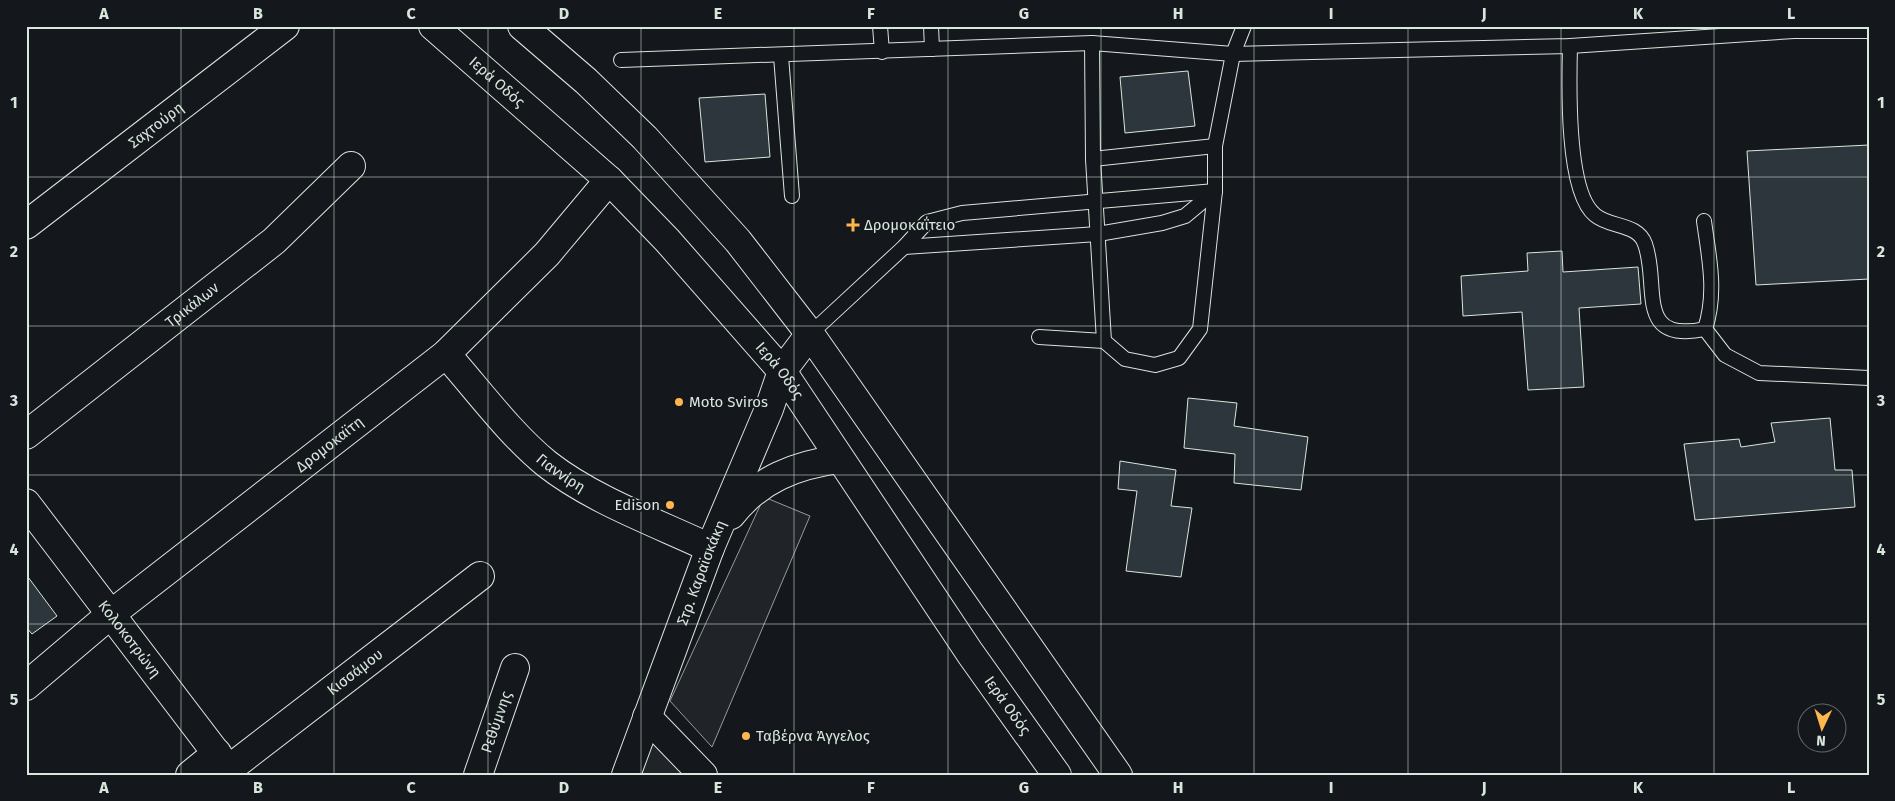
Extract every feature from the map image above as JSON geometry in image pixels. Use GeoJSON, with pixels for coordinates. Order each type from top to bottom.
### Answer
{"type":"FeatureCollection","features":[{"type":"Feature","properties":{"kind":"street","name":"Σαχτούρη"},"geometry":{"type":"LineString","coordinates":[[26,225],[285,26]]}},
{"type":"Feature","properties":{"kind":"street","name":"Ιερά Οδός"},"geometry":{"type":"LineString","coordinates":[[433,26],[609,180],[666,240],[782,371],[970,654],[1057,775]]}},
{"type":"Feature","properties":{"kind":"street"},"geometry":{"type":"LineString","coordinates":[[522,26],[586,81],[644,138],[738,242],[810,334],[1118,775]]}},
{"type":"Feature","properties":{"kind":"street","name":"Τρικάλων"},"geometry":{"type":"LineString","coordinates":[[26,435],[274,241],[351,166]]}},
{"type":"Feature","properties":{"kind":"street","name":"Δρομοκαϊτη"},"geometry":{"type":"LineString","coordinates":[[26,686],[111,614],[446,354],[547,254],[609,180]]}},
{"type":"Feature","properties":{"kind":"street","name":"Στρ. Καραϊσκάκη"},"geometry":{"type":"LineString","coordinates":[[626,775],[710,548],[769,409],[782,371],[810,334]]}},
{"type":"Feature","properties":{"kind":"street","name":"Γιαννίρη"},"geometry":{"type":"LineString","coordinates":[[446,354],[524,442],[547,463],[574,482],[710,548]]}},
{"type":"Feature","properties":{"kind":"street"},"geometry":{"type":"LineString","coordinates":[[710,548],[723,525],[739,504],[759,486],[782,473],[807,464],[840,458]]}},
{"type":"Feature","properties":{"kind":"street","name":"Κολοκοτρώνη"},"geometry":{"type":"LineString","coordinates":[[26,503],[226,766]]}},
{"type":"Feature","properties":{"kind":"street","name":"Κισσάμου"},"geometry":{"type":"LineString","coordinates":[[190,775],[226,766],[480,576]]}},
{"type":"Feature","properties":{"kind":"street","name":"Ρεθύμνης"},"geometry":{"type":"LineString","coordinates":[[478,775],[515,668]]}},
{"type":"Feature","properties":{"kind":"street"},"geometry":{"type":"LineString","coordinates":[[647,717],[703,775]]}},
{"type":"Feature","properties":{"kind":"lane"},"geometry":{"type":"LineString","coordinates":[[880,26],[882,52]]}},
{"type":"Feature","properties":{"kind":"lane"},"geometry":{"type":"LineString","coordinates":[[931,26],[932,49]]}},
{"type":"Feature","properties":{"kind":"lane"},"geometry":{"type":"LineString","coordinates":[[1040,337],[1104,341],[1125,358],[1155,365],[1179,358],[1200,328],[1215,191],[1215,146],[1232,54],[1244,26]]}},
{"type":"Feature","properties":{"kind":"lane"},"geometry":{"type":"LineString","coordinates":[[621,60],[781,56],[1092,43],[1232,54],[1570,46],[1794,28],[1869,31]]}},
{"type":"Feature","properties":{"kind":"lane"},"geometry":{"type":"LineString","coordinates":[[1092,43],[1093,160],[1104,341]]}},
{"type":"Feature","properties":{"kind":"lane"},"geometry":{"type":"LineString","coordinates":[[1570,46],[1569,128],[1582,195],[1589,210],[1596,217],[1638,231],[1645,242],[1649,258],[1652,303],[1659,322],[1667,328],[1678,332],[1705,328]]}},
{"type":"Feature","properties":{"kind":"lane"},"geometry":{"type":"LineString","coordinates":[[781,56],[792,196]]}},
{"type":"Feature","properties":{"kind":"lane"},"geometry":{"type":"LineString","coordinates":[[1093,160],[1215,146]]}},
{"type":"Feature","properties":{"kind":"lane"},"geometry":{"type":"LineString","coordinates":[[810,334],[904,247],[927,222],[962,213],[1215,191]]}},
{"type":"Feature","properties":{"kind":"lane"},"geometry":{"type":"LineString","coordinates":[[904,247],[1098,234],[1162,223],[1185,216],[1215,191]]}},
{"type":"Feature","properties":{"kind":"lane"},"geometry":{"type":"LineString","coordinates":[[1704,221],[1713,286],[1710,311],[1705,328]]}},
{"type":"Feature","properties":{"kind":"lane"},"geometry":{"type":"LineString","coordinates":[[1705,328],[1724,355],[1759,373],[1869,378]]}},
{"type":"Feature","properties":{"kind":"shaded area"},"geometry":{"type":"Polygon","coordinates":[[[764,497],[810,516],[712,747],[670,701],[764,497]]]}},
{"type":"Feature","properties":{"kind":"shaded area"},"geometry":{"type":"Polygon","coordinates":[[[656,730],[687,775],[640,775],[656,730]]]}},
{"type":"Feature","properties":{"kind":"building"},"geometry":{"type":"Polygon","coordinates":[[[1188,71],[1195,126],[1125,133],[1120,77],[1188,71]]]}},
{"type":"Feature","properties":{"kind":"building"},"geometry":{"type":"Polygon","coordinates":[[[765,94],[770,157],[705,162],[699,98],[765,94]]]}},
{"type":"Feature","properties":{"kind":"building"},"geometry":{"type":"Polygon","coordinates":[[[1869,145],[1869,279],[1756,285],[1747,151],[1869,145]]]}},
{"type":"Feature","properties":{"kind":"building"},"geometry":{"type":"Polygon","coordinates":[[[1562,251],[1563,272],[1638,267],[1641,304],[1579,308],[1584,387],[1528,390],[1522,312],[1463,316],[1461,276],[1528,271],[1527,253],[1562,251]]]}},
{"type":"Feature","properties":{"kind":"building"},"geometry":{"type":"Polygon","coordinates":[[[1188,398],[1237,403],[1234,426],[1308,437],[1301,490],[1234,483],[1235,454],[1184,448],[1188,398]]]}},
{"type":"Feature","properties":{"kind":"building"},"geometry":{"type":"Polygon","coordinates":[[[1830,418],[1835,470],[1852,470],[1855,507],[1695,520],[1684,444],[1739,439],[1741,447],[1775,442],[1771,423],[1830,418]]]}},
{"type":"Feature","properties":{"kind":"building"},"geometry":{"type":"Polygon","coordinates":[[[1120,461],[1176,470],[1171,506],[1192,508],[1181,577],[1126,571],[1137,491],[1118,489],[1120,461]]]}},
{"type":"Feature","properties":{"kind":"building"},"geometry":{"type":"Polygon","coordinates":[[[28,577],[57,616],[32,634],[26,627],[28,577]]]}},
{"type":"Feature","properties":{"kind":"place","name":"Δρομοκαΐτειο"},"geometry":{"type":"Point","coordinates":[853,225]}},
{"type":"Feature","properties":{"kind":"place","name":"Moto Sviros"},"geometry":{"type":"Point","coordinates":[679,402]}},
{"type":"Feature","properties":{"kind":"place","name":"Edison"},"geometry":{"type":"Point","coordinates":[670,505]}},
{"type":"Feature","properties":{"kind":"place","name":"Ταβέρνα Άγγελος"},"geometry":{"type":"Point","coordinates":[746,736]}}]}
